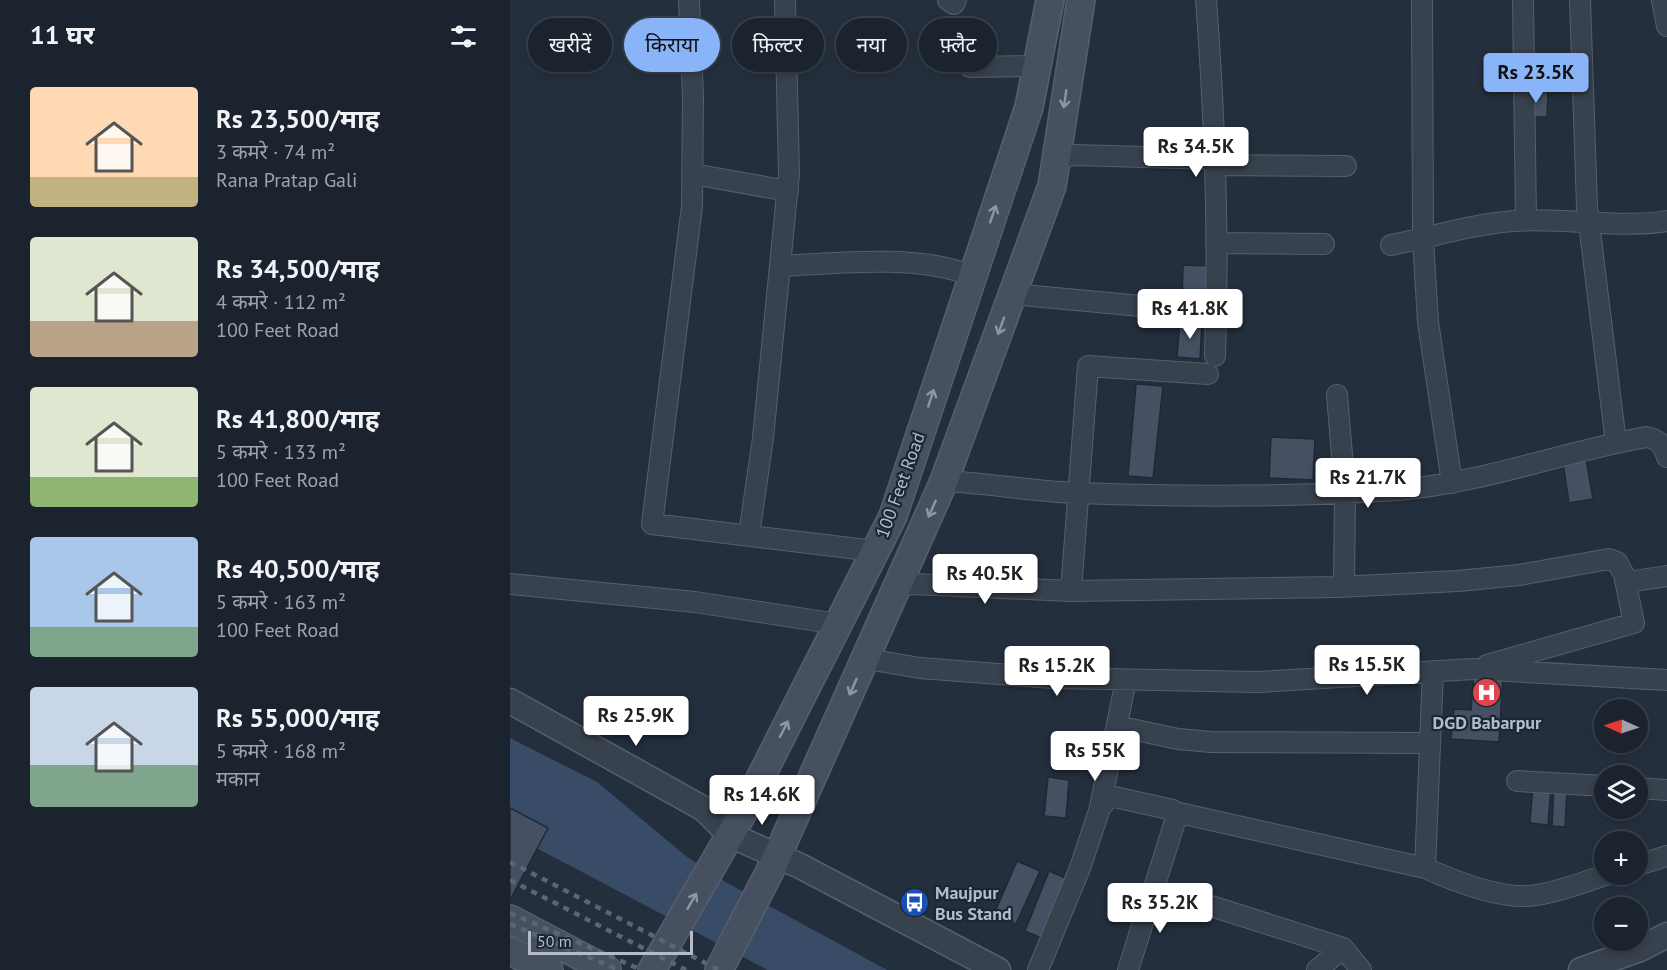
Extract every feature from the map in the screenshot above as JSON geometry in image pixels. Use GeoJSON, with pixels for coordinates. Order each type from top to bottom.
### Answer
{"type":"FeatureCollection","features":[{"type":"Feature","properties":{"kind":"main road","name":"100 Feet Road"},"geometry":{"type":"LineString","coordinates":[[652,970],[730,835],[892,516],[1029,107],[1050,0]]}},
{"type":"Feature","properties":{"kind":"main road","name":"100 Feet Road"},"geometry":{"type":"LineString","coordinates":[[719,970],[777,856],[944,481],[1052,186],[1081,0]]}},
{"type":"Feature","properties":{"kind":"main road"},"geometry":{"type":"LineString","coordinates":[[510,919],[608,970]]}},
{"type":"Feature","properties":{"kind":"main road"},"geometry":{"type":"LineString","coordinates":[[510,951],[549,970]]}},
{"type":"Feature","properties":{"kind":"street"},"geometry":{"type":"LineString","coordinates":[[690,0],[693,174],[690,217],[652,524],[874,551]]}},
{"type":"Feature","properties":{"kind":"street"},"geometry":{"type":"LineString","coordinates":[[749,535],[782,266],[788,190],[785,0]]}},
{"type":"Feature","properties":{"kind":"street"},"geometry":{"type":"LineString","coordinates":[[948,0],[954,3],[956,0]]}},
{"type":"Feature","properties":{"kind":"street"},"geometry":{"type":"LineString","coordinates":[[1071,591],[1088,366],[1211,365],[1216,313],[1216,243],[1206,0]]}},
{"type":"Feature","properties":{"kind":"street"},"geometry":{"type":"LineString","coordinates":[[1422,0],[1423,239],[1428,322],[1452,483]]}},
{"type":"Feature","properties":{"kind":"street"},"geometry":{"type":"LineString","coordinates":[[1523,0],[1526,220]]}},
{"type":"Feature","properties":{"kind":"street"},"geometry":{"type":"LineString","coordinates":[[1580,0],[1580,65],[1589,223],[1616,443]]}},
{"type":"Feature","properties":{"kind":"street"},"geometry":{"type":"LineString","coordinates":[[1662,0],[1667,26]]}},
{"type":"Feature","properties":{"kind":"street"},"geometry":{"type":"LineString","coordinates":[[997,67],[1037,66]]}},
{"type":"Feature","properties":{"kind":"street"},"geometry":{"type":"LineString","coordinates":[[1056,159],[1074,155],[1346,166]]}},
{"type":"Feature","properties":{"kind":"street"},"geometry":{"type":"LineString","coordinates":[[693,174],[788,190]]}},
{"type":"Feature","properties":{"kind":"street"},"geometry":{"type":"LineString","coordinates":[[1391,245],[1526,220],[1550,219],[1589,223],[1667,221]]}},
{"type":"Feature","properties":{"kind":"street"},"geometry":{"type":"LineString","coordinates":[[1216,243],[1324,244]]}},
{"type":"Feature","properties":{"kind":"street"},"geometry":{"type":"LineString","coordinates":[[782,266],[861,262],[926,266],[971,276]]}},
{"type":"Feature","properties":{"kind":"street"},"geometry":{"type":"LineString","coordinates":[[1012,294],[1216,313]]}},
{"type":"Feature","properties":{"kind":"street"},"geometry":{"type":"LineString","coordinates":[[1336,395],[1345,491],[1344,586]]}},
{"type":"Feature","properties":{"kind":"street"},"geometry":{"type":"LineString","coordinates":[[944,481],[1077,493],[1205,496],[1398,489],[1452,483],[1646,437],[1656,439],[1663,445],[1667,457]]}},
{"type":"Feature","properties":{"kind":"street"},"geometry":{"type":"LineString","coordinates":[[897,587],[914,584],[1071,591],[1344,586],[1499,577],[1609,559],[1617,562],[1625,580],[1634,623],[1473,669]]}},
{"type":"Feature","properties":{"kind":"street"},"geometry":{"type":"LineString","coordinates":[[1625,580],[1629,583],[1667,576]]}},
{"type":"Feature","properties":{"kind":"street"},"geometry":{"type":"LineString","coordinates":[[510,584],[695,602],[838,624]]}},
{"type":"Feature","properties":{"kind":"street"},"geometry":{"type":"LineString","coordinates":[[867,654],[879,661],[920,668],[1052,678],[1258,682],[1360,678],[1473,669],[1667,680]]}},
{"type":"Feature","properties":{"kind":"street"},"geometry":{"type":"LineString","coordinates":[[1425,868],[1433,671]]}},
{"type":"Feature","properties":{"kind":"street"},"geometry":{"type":"LineString","coordinates":[[1038,970],[1080,868],[1100,808],[1126,680]]}},
{"type":"Feature","properties":{"kind":"street"},"geometry":{"type":"LineString","coordinates":[[510,701],[704,809],[730,835],[777,856],[998,970]]}},
{"type":"Feature","properties":{"kind":"street"},"geometry":{"type":"LineString","coordinates":[[1117,726],[1178,740],[1211,742],[1430,743]]}},
{"type":"Feature","properties":{"kind":"street"},"geometry":{"type":"LineString","coordinates":[[1517,781],[1594,785]]}},
{"type":"Feature","properties":{"kind":"street"},"geometry":{"type":"LineString","coordinates":[[1648,789],[1667,790]]}},
{"type":"Feature","properties":{"kind":"street"},"geometry":{"type":"LineString","coordinates":[[1100,808],[1110,796],[1425,868],[1503,895],[1536,896],[1594,878]]}},
{"type":"Feature","properties":{"kind":"street"},"geometry":{"type":"LineString","coordinates":[[1128,970],[1177,818],[1175,812]]}},
{"type":"Feature","properties":{"kind":"street"},"geometry":{"type":"LineString","coordinates":[[1648,862],[1667,856]]}},
{"type":"Feature","properties":{"kind":"street"},"geometry":{"type":"LineString","coordinates":[[1211,906],[1343,948],[1360,970]]}},
{"type":"Feature","properties":{"kind":"street"},"geometry":{"type":"LineString","coordinates":[[1581,970],[1610,965],[1667,935]]}},
{"type":"Feature","properties":{"kind":"street"},"geometry":{"type":"LineString","coordinates":[[1317,970],[1343,948]]}},
{"type":"Feature","properties":{"kind":"water"},"geometry":{"type":"Polygon","coordinates":[[[510,738],[597,782],[687,857],[727,883],[887,970],[768,970],[510,834],[510,738]]]}},
{"type":"Feature","properties":{"kind":"building"},"geometry":{"type":"Polygon","coordinates":[[[1524,90],[1548,92],[1547,117],[1524,117],[1524,90]]]}},
{"type":"Feature","properties":{"kind":"building"},"geometry":{"type":"Polygon","coordinates":[[[1183,265],[1214,266],[1213,304],[1182,303],[1183,265]]]}},
{"type":"Feature","properties":{"kind":"building"},"geometry":{"type":"Polygon","coordinates":[[[1180,321],[1202,323],[1200,359],[1177,357],[1180,321]]]}},
{"type":"Feature","properties":{"kind":"building"},"geometry":{"type":"Polygon","coordinates":[[[1136,384],[1163,386],[1153,478],[1128,476],[1136,384]]]}},
{"type":"Feature","properties":{"kind":"building"},"geometry":{"type":"Polygon","coordinates":[[[1271,437],[1315,439],[1313,480],[1269,478],[1271,437]]]}},
{"type":"Feature","properties":{"kind":"building"},"geometry":{"type":"Polygon","coordinates":[[[1585,453],[1593,499],[1569,503],[1562,456],[1585,453]]]}},
{"type":"Feature","properties":{"kind":"building","name":"DGD Babarpur"},"geometry":{"type":"Polygon","coordinates":[[[1474,674],[1503,676],[1499,742],[1451,739],[1454,709],[1471,710],[1474,674]]]}},
{"type":"Feature","properties":{"kind":"building"},"geometry":{"type":"Polygon","coordinates":[[[1048,777],[1069,780],[1066,818],[1044,816],[1048,777]]]}},
{"type":"Feature","properties":{"kind":"building"},"geometry":{"type":"Polygon","coordinates":[[[1533,785],[1551,787],[1548,825],[1530,823],[1533,785]]]}},
{"type":"Feature","properties":{"kind":"building"},"geometry":{"type":"Polygon","coordinates":[[[1554,787],[1567,788],[1565,827],[1552,826],[1554,787]]]}},
{"type":"Feature","properties":{"kind":"building"},"geometry":{"type":"Polygon","coordinates":[[[510,808],[548,828],[510,900],[510,808]]]}},
{"type":"Feature","properties":{"kind":"building"},"geometry":{"type":"Polygon","coordinates":[[[1017,861],[1040,871],[1016,924],[994,914],[1017,861]]]}},
{"type":"Feature","properties":{"kind":"building"},"geometry":{"type":"Polygon","coordinates":[[[1049,871],[1072,881],[1048,941],[1025,931],[1049,871]]]}},
{"type":"Feature","properties":{"kind":"railway"},"geometry":{"type":"LineString","coordinates":[[510,862],[719,970]]}},
{"type":"Feature","properties":{"kind":"railway"},"geometry":{"type":"LineString","coordinates":[[510,880],[686,970]]}},
{"type":"Feature","properties":{"kind":"railway"},"geometry":{"type":"LineString","coordinates":[[510,913],[642,970]]}},
{"type":"Feature","properties":{"kind":"railway"},"geometry":{"type":"LineString","coordinates":[[510,924],[619,970]]}},
{"type":"Feature","properties":{"kind":"place","name":"DGD Babarpur"},"geometry":{"type":"Point","coordinates":[1487,693]}},
{"type":"Feature","properties":{"kind":"place","name":"Maujpur Bus Stand"},"geometry":{"type":"Point","coordinates":[914,902]}}]}
